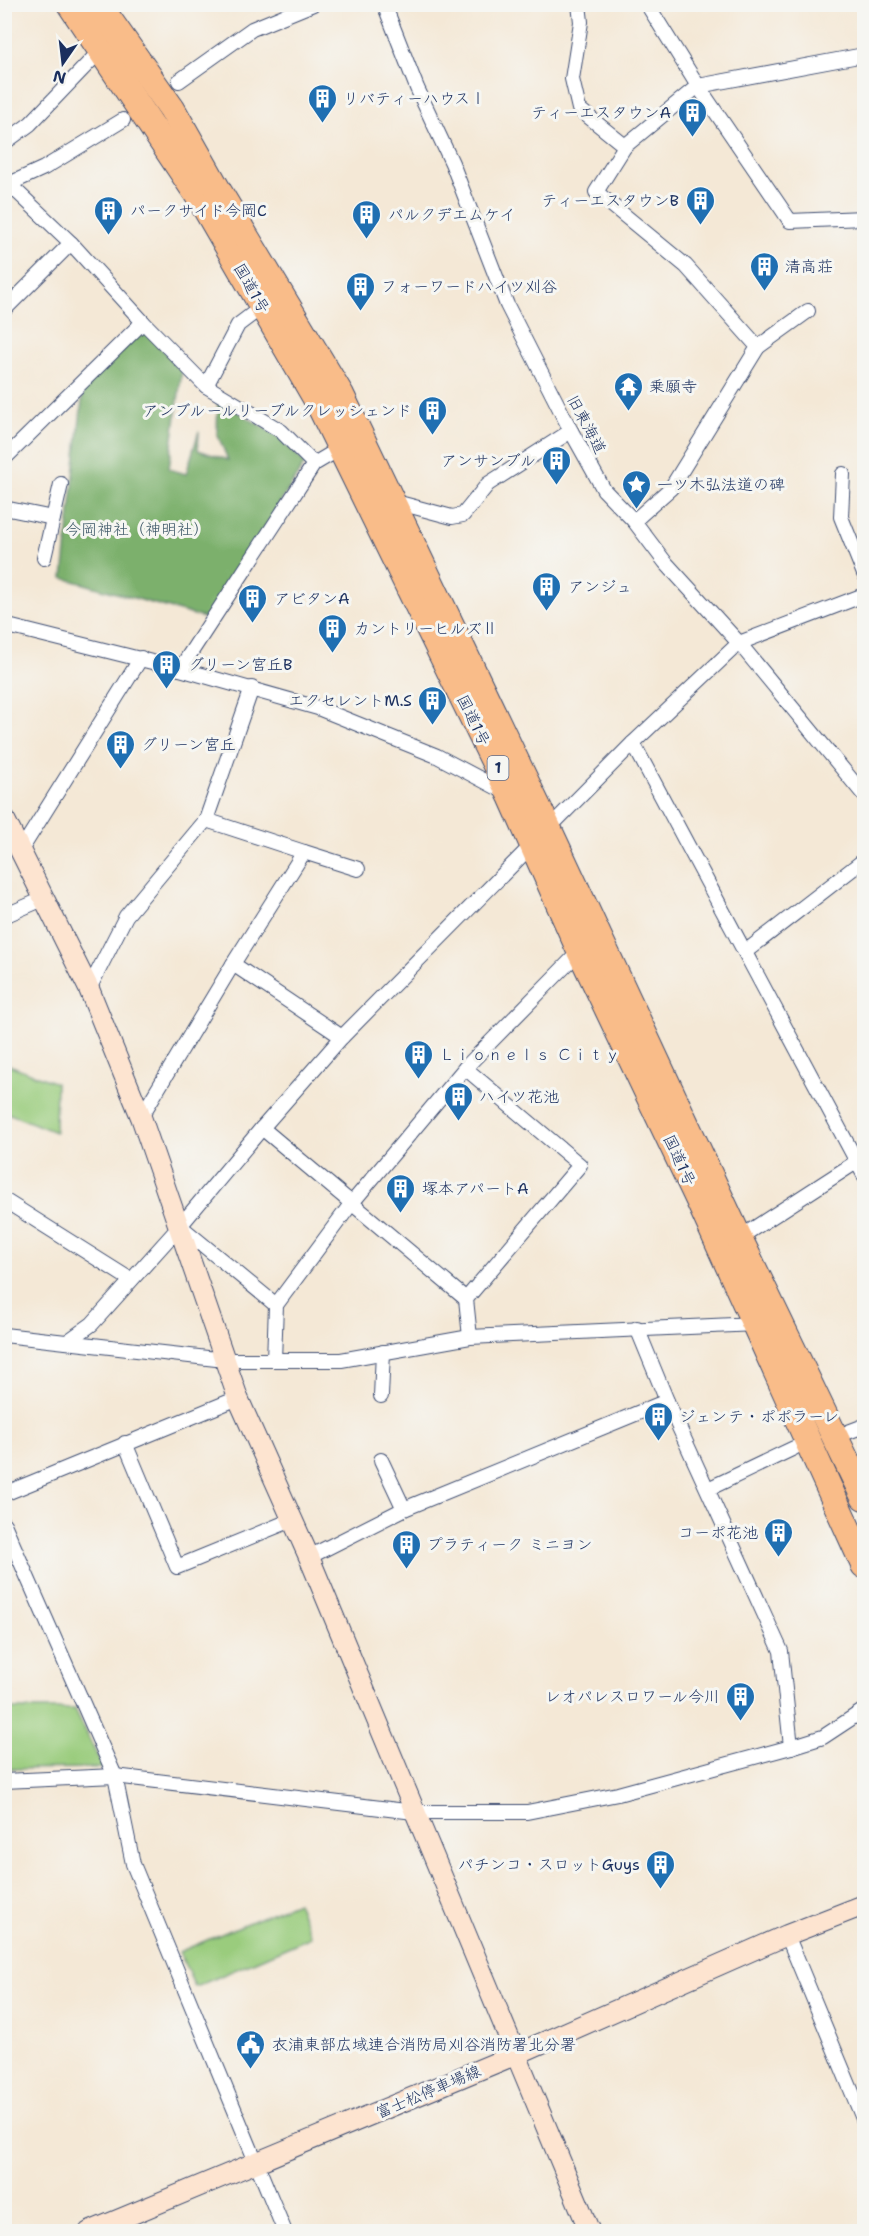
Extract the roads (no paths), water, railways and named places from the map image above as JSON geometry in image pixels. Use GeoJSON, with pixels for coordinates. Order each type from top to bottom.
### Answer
{"type":"FeatureCollection","features":[{"type":"Feature","properties":{"kind":"highway","name":"国道1号"},"geometry":{"type":"LineString","coordinates":[[70,4],[199,197],[318,402],[511,796],[541,837],[580,951],[756,1324],[864,1565]]}},
{"type":"Feature","properties":{"kind":"highway","name":"国道1号"},"geometry":{"type":"LineString","coordinates":[[103,7],[172,109],[329,375],[391,501],[541,837],[740,1238],[864,1497]]}},
{"type":"Feature","properties":{"kind":"street"},"geometry":{"type":"LineString","coordinates":[[179,81],[252,29],[312,4]]}},
{"type":"Feature","properties":{"kind":"street","name":"旧東海道"},"geometry":{"type":"LineString","coordinates":[[384,4],[417,88],[456,173],[507,305],[571,431],[604,490],[634,521],[665,562],[739,643],[864,795]]}},
{"type":"Feature","properties":{"kind":"street"},"geometry":{"type":"LineString","coordinates":[[579,4],[581,22],[572,79],[579,109],[625,147]]}},
{"type":"Feature","properties":{"kind":"street"},"geometry":{"type":"LineString","coordinates":[[647,4],[698,86],[790,221],[864,218]]}},
{"type":"Feature","properties":{"kind":"street"},"geometry":{"type":"LineString","coordinates":[[4,143],[30,124],[100,51]]}},
{"type":"Feature","properties":{"kind":"street"},"geometry":{"type":"LineString","coordinates":[[758,347],[686,266],[596,192],[625,147],[698,86],[864,55]]}},
{"type":"Feature","properties":{"kind":"street"},"geometry":{"type":"LineString","coordinates":[[123,120],[44,168],[6,182],[71,243],[143,322],[206,386],[280,431],[314,464]]}},
{"type":"Feature","properties":{"kind":"street"},"geometry":{"type":"LineString","coordinates":[[4,310],[71,243]]}},
{"type":"Feature","properties":{"kind":"street"},"geometry":{"type":"LineString","coordinates":[[206,386],[238,325],[263,306]]}},
{"type":"Feature","properties":{"kind":"street"},"geometry":{"type":"LineString","coordinates":[[634,521],[671,488],[758,347],[808,311]]}},
{"type":"Feature","properties":{"kind":"street"},"geometry":{"type":"LineString","coordinates":[[4,459],[143,322]]}},
{"type":"Feature","properties":{"kind":"street"},"geometry":{"type":"LineString","coordinates":[[391,501],[452,517],[463,515],[488,484],[571,431]]}},
{"type":"Feature","properties":{"kind":"street"},"geometry":{"type":"LineString","coordinates":[[180,669],[314,464],[340,448]]}},
{"type":"Feature","properties":{"kind":"street"},"geometry":{"type":"LineString","coordinates":[[843,474],[841,517],[864,574]]}},
{"type":"Feature","properties":{"kind":"street"},"geometry":{"type":"LineString","coordinates":[[44,558],[62,484]]}},
{"type":"Feature","properties":{"kind":"street"},"geometry":{"type":"LineString","coordinates":[[4,508],[53,518]]}},
{"type":"Feature","properties":{"kind":"street"},"geometry":{"type":"LineString","coordinates":[[67,1342],[92,1324],[180,1226],[342,1037],[633,743],[739,643],[864,595]]}},
{"type":"Feature","properties":{"kind":"street"},"geometry":{"type":"LineString","coordinates":[[4,625],[141,658],[318,708],[437,756],[511,796]]}},
{"type":"Feature","properties":{"kind":"street"},"geometry":{"type":"LineString","coordinates":[[21,850],[141,658]]}},
{"type":"Feature","properties":{"kind":"street"},"geometry":{"type":"LineString","coordinates":[[89,989],[126,916],[206,820],[252,688]]}},
{"type":"Feature","properties":{"kind":"street"},"geometry":{"type":"LineString","coordinates":[[633,743],[745,952],[861,1159],[864,1175]]}},
{"type":"Feature","properties":{"kind":"street"},"geometry":{"type":"LineString","coordinates":[[4,818],[89,989],[141,1117],[238,1398],[309,1557],[590,2232]]}},
{"type":"Feature","properties":{"kind":"street"},"geometry":{"type":"LineString","coordinates":[[206,820],[358,869]]}},
{"type":"Feature","properties":{"kind":"street"},"geometry":{"type":"LineString","coordinates":[[141,1117],[304,852]]}},
{"type":"Feature","properties":{"kind":"street"},"geometry":{"type":"LineString","coordinates":[[745,952],[864,860]]}},
{"type":"Feature","properties":{"kind":"street"},"geometry":{"type":"LineString","coordinates":[[4,915],[43,899]]}},
{"type":"Feature","properties":{"kind":"street"},"geometry":{"type":"LineString","coordinates":[[274,1360],[276,1305],[351,1203],[465,1068],[580,951]]}},
{"type":"Feature","properties":{"kind":"street"},"geometry":{"type":"LineString","coordinates":[[233,964],[342,1037]]}},
{"type":"Feature","properties":{"kind":"street"},"geometry":{"type":"LineString","coordinates":[[465,1068],[580,1165],[466,1299]]}},
{"type":"Feature","properties":{"kind":"street"},"geometry":{"type":"LineString","coordinates":[[262,1128],[466,1299],[470,1337]]}},
{"type":"Feature","properties":{"kind":"street"},"geometry":{"type":"LineString","coordinates":[[740,1238],[861,1159]]}},
{"type":"Feature","properties":{"kind":"street"},"geometry":{"type":"LineString","coordinates":[[4,1200],[131,1280]]}},
{"type":"Feature","properties":{"kind":"street"},"geometry":{"type":"LineString","coordinates":[[180,1226],[276,1305]]}},
{"type":"Feature","properties":{"kind":"street"},"geometry":{"type":"LineString","coordinates":[[4,1335],[225,1360],[341,1360],[470,1337],[756,1324]]}},
{"type":"Feature","properties":{"kind":"street"},"geometry":{"type":"LineString","coordinates":[[637,1328],[667,1401],[781,1651],[791,1747]]}},
{"type":"Feature","properties":{"kind":"street"},"geometry":{"type":"LineString","coordinates":[[381,1396],[382,1353]]}},
{"type":"Feature","properties":{"kind":"street"},"geometry":{"type":"LineString","coordinates":[[4,1494],[238,1398]]}},
{"type":"Feature","properties":{"kind":"street"},"geometry":{"type":"LineString","coordinates":[[309,1557],[405,1509],[667,1401]]}},
{"type":"Feature","properties":{"kind":"street"},"geometry":{"type":"LineString","coordinates":[[848,1432],[864,1426]]}},
{"type":"Feature","properties":{"kind":"street"},"geometry":{"type":"LineString","coordinates":[[125,1443],[177,1567],[292,1520]]}},
{"type":"Feature","properties":{"kind":"street"},"geometry":{"type":"LineString","coordinates":[[708,1489],[794,1448]]}},
{"type":"Feature","properties":{"kind":"street"},"geometry":{"type":"LineString","coordinates":[[381,1460],[405,1509]]}},
{"type":"Feature","properties":{"kind":"street"},"geometry":{"type":"LineString","coordinates":[[4,1524],[115,1776],[133,1864],[285,2232]]}},
{"type":"Feature","properties":{"kind":"street"},"geometry":{"type":"LineString","coordinates":[[4,1781],[115,1776],[414,1812],[527,1812],[618,1794],[706,1772],[791,1747],[823,1737],[864,1710]]}},
{"type":"Feature","properties":{"kind":"street","name":"富士松停車場線"},"geometry":{"type":"LineString","coordinates":[[89,2232],[517,2054],[787,1935],[864,1905]]}},
{"type":"Feature","properties":{"kind":"street"},"geometry":{"type":"LineString","coordinates":[[787,1935],[864,2121]]}},
{"type":"Feature","properties":{"kind":"place","name":"リバティーハウスⅠ"},"geometry":{"type":"Point","coordinates":[322,124]}},
{"type":"Feature","properties":{"kind":"place","name":"ティーエスタウンA"},"geometry":{"type":"Point","coordinates":[692,138]}},
{"type":"Feature","properties":{"kind":"place","name":"ティーエスタウンB"},"geometry":{"type":"Point","coordinates":[700,226]}},
{"type":"Feature","properties":{"kind":"place","name":"パークサイド今岡C"},"geometry":{"type":"Point","coordinates":[109,236]}},
{"type":"Feature","properties":{"kind":"place","name":"パルクデエムケイ"},"geometry":{"type":"Point","coordinates":[367,240]}},
{"type":"Feature","properties":{"kind":"place","name":"清高荘"},"geometry":{"type":"Point","coordinates":[764,292]}},
{"type":"Feature","properties":{"kind":"place","name":"フォーワードハイツ刈谷"},"geometry":{"type":"Point","coordinates":[360,312]}},
{"type":"Feature","properties":{"kind":"place","name":"乗願寺"},"geometry":{"type":"Point","coordinates":[628,412]}},
{"type":"Feature","properties":{"kind":"place","name":"アンブルールリーブルクレッシェンド"},"geometry":{"type":"Point","coordinates":[433,436]}},
{"type":"Feature","properties":{"kind":"place","name":"アンサンブル"},"geometry":{"type":"Point","coordinates":[557,486]}},
{"type":"Feature","properties":{"kind":"place","name":"一ツ木弘法道の碑"},"geometry":{"type":"Point","coordinates":[636,510]}},
{"type":"Feature","properties":{"kind":"place","name":"アンジュ"},"geometry":{"type":"Point","coordinates":[547,612]}},
{"type":"Feature","properties":{"kind":"place","name":"アビタンA"},"geometry":{"type":"Point","coordinates":[253,624]}},
{"type":"Feature","properties":{"kind":"place","name":"カントリーヒルズⅡ"},"geometry":{"type":"Point","coordinates":[333,654]}},
{"type":"Feature","properties":{"kind":"place","name":"グリーン宮丘B"},"geometry":{"type":"Point","coordinates":[167,690]}},
{"type":"Feature","properties":{"kind":"place","name":"エクセレントM.S"},"geometry":{"type":"Point","coordinates":[433,726]}},
{"type":"Feature","properties":{"kind":"place","name":"グリーン宮丘"},"geometry":{"type":"Point","coordinates":[120,770]}},
{"type":"Feature","properties":{"kind":"place","name":"Ｌｉｏｎｅｌｓ Ｃｉｔｙ"},"geometry":{"type":"Point","coordinates":[418,1080]}},
{"type":"Feature","properties":{"kind":"place","name":"ハイツ花池"},"geometry":{"type":"Point","coordinates":[458,1122]}},
{"type":"Feature","properties":{"kind":"place","name":"塚本アパートA"},"geometry":{"type":"Point","coordinates":[401,1214]}},
{"type":"Feature","properties":{"kind":"place","name":"ジェンテ・ポポラーレ"},"geometry":{"type":"Point","coordinates":[658,1442]}},
{"type":"Feature","properties":{"kind":"place","name":"コーポ花池"},"geometry":{"type":"Point","coordinates":[779,1558]}},
{"type":"Feature","properties":{"kind":"place","name":"プラティーク ミニヨン"},"geometry":{"type":"Point","coordinates":[406,1570]}},
{"type":"Feature","properties":{"kind":"place","name":"レオパレスロワール今川"},"geometry":{"type":"Point","coordinates":[741,1722]}},
{"type":"Feature","properties":{"kind":"place","name":"パチンコ・スロットGuys"},"geometry":{"type":"Point","coordinates":[661,1890]}},
{"type":"Feature","properties":{"kind":"place","name":"衣浦東部広域連合消防局刈谷消防署北分署"},"geometry":{"type":"Point","coordinates":[251,2070]}},
{"type":"Feature","properties":{"kind":"park label","name":"今岡神社（神明社）"},"geometry":{"type":"Point","coordinates":[137,529]}}]}
